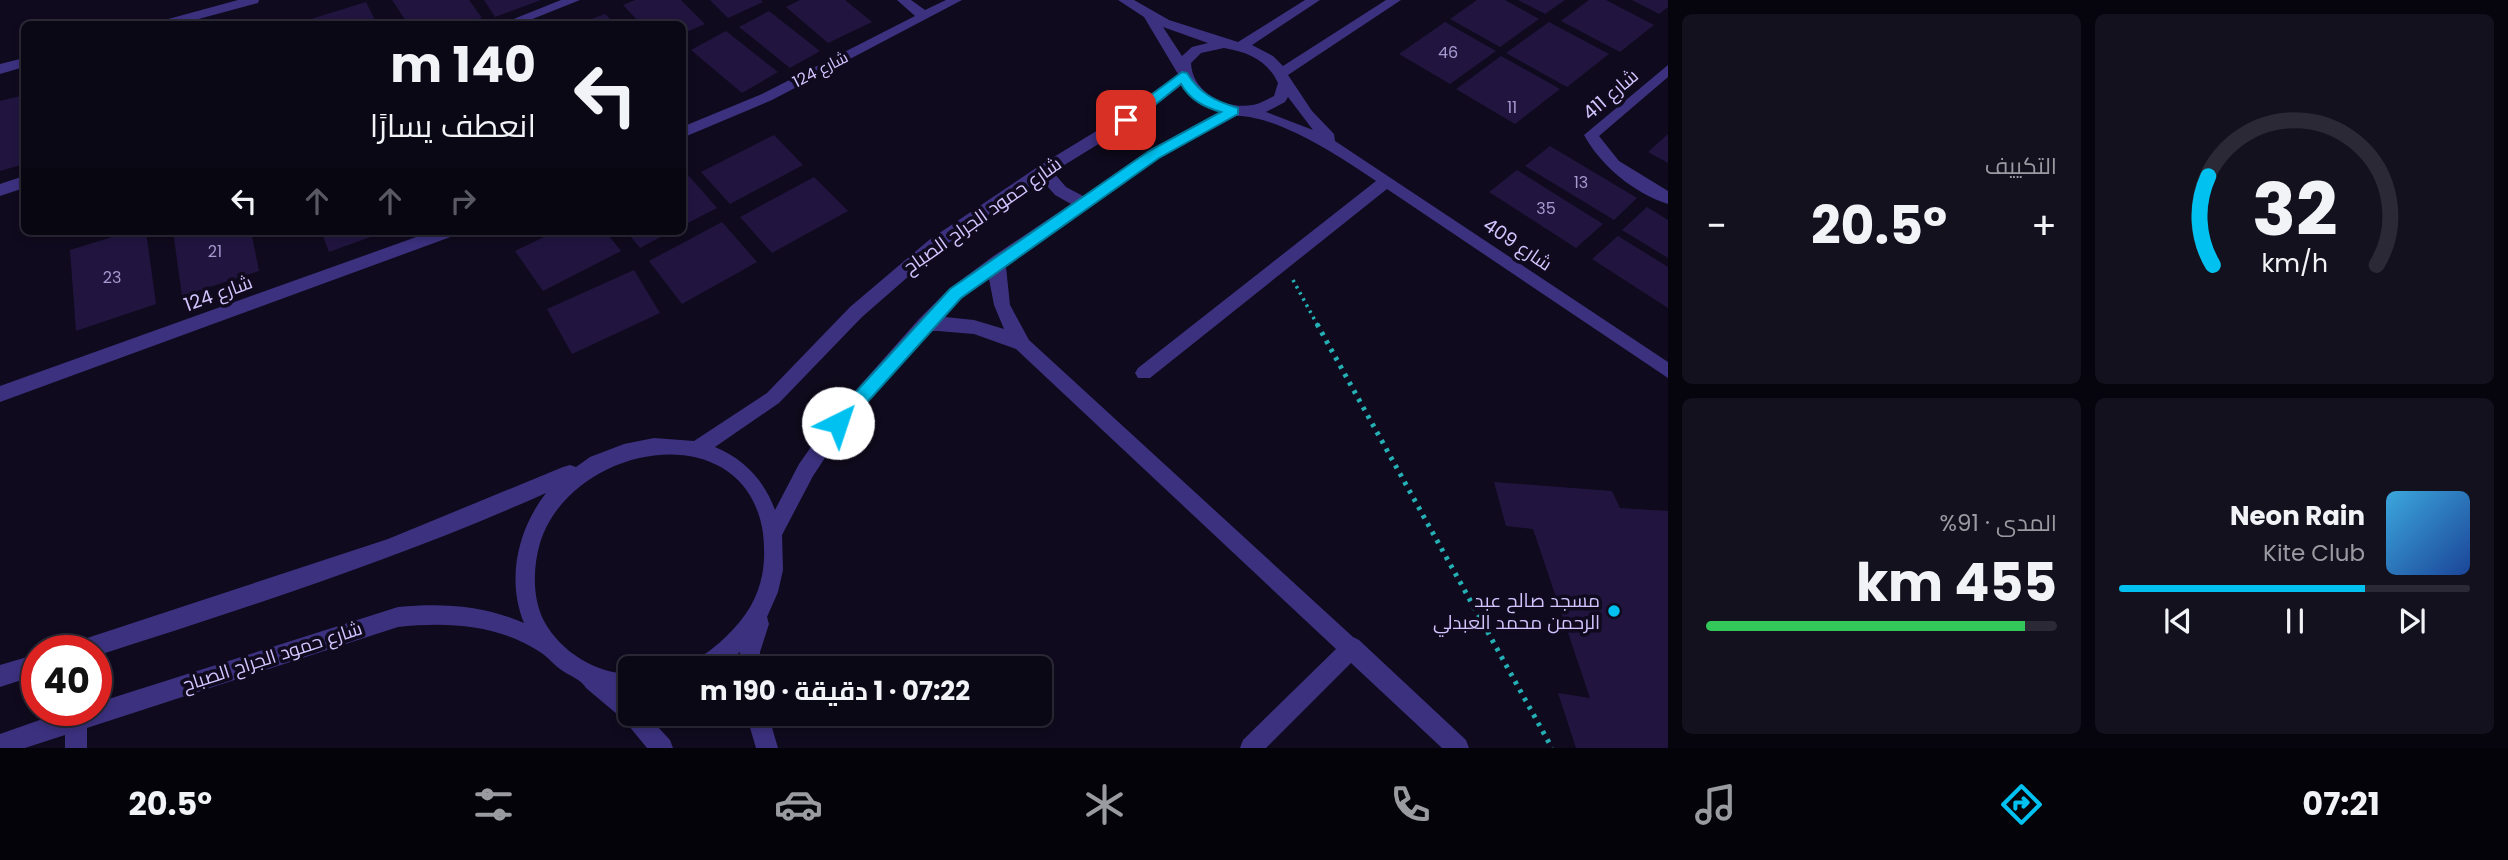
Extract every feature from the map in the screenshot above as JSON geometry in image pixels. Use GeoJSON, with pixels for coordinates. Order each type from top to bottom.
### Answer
{"type":"FeatureCollection","features":[{"type":"Feature","properties":{"kind":"street"},"geometry":{"type":"LineString","coordinates":[[177,21],[253,0]]}},
{"type":"Feature","properties":{"kind":"street"},"geometry":{"type":"LineString","coordinates":[[516,21],[574,0]]}},
{"type":"Feature","properties":{"kind":"street"},"geometry":{"type":"LineString","coordinates":[[903,0],[924,16]]}},
{"type":"Feature","properties":{"kind":"street","name":"شارع 124"},"geometry":{"type":"LineString","coordinates":[[686,131],[767,97],[956,0]]}},
{"type":"Feature","properties":{"kind":"street"},"geometry":{"type":"LineString","coordinates":[[1124,0],[1148,15],[1224,44],[1241,46],[1266,56],[1283,78],[1280,99],[1252,112],[1233,111],[1210,104],[1192,92],[1148,15]]}},
{"type":"Feature","properties":{"kind":"street"},"geometry":{"type":"LineString","coordinates":[[1241,46],[1314,0]]}},
{"type":"Feature","properties":{"kind":"street"},"geometry":{"type":"LineString","coordinates":[[1283,78],[1395,0]]}},
{"type":"Feature","properties":{"kind":"street"},"geometry":{"type":"LineString","coordinates":[[1182,71],[1186,56],[1196,49],[1224,44]]}},
{"type":"Feature","properties":{"kind":"street"},"geometry":{"type":"LineString","coordinates":[[0,69],[21,64]]}},
{"type":"Feature","properties":{"kind":"street","name":"شارع حمود الجراح الصباح"},"geometry":{"type":"LineString","coordinates":[[697,449],[773,398],[856,312],[909,264],[1044,170],[1126,120],[1182,71]]}},
{"type":"Feature","properties":{"kind":"street","name":"شارع 411"},"geometry":{"type":"LineString","coordinates":[[1668,71],[1591,135],[1597,149],[1617,169],[1668,198]]}},
{"type":"Feature","properties":{"kind":"street","name":"شارع 409"},"geometry":{"type":"LineString","coordinates":[[1283,78],[1307,115],[1345,152]]}},
{"type":"Feature","properties":{"kind":"street"},"geometry":{"type":"LineString","coordinates":[[774,531],[806,470],[838,423],[955,294],[998,261],[1182,136],[1233,111]]}},
{"type":"Feature","properties":{"kind":"street","name":"شارع 409"},"geometry":{"type":"LineString","coordinates":[[1252,112],[1294,127],[1345,152],[1668,371]]}},
{"type":"Feature","properties":{"kind":"street"},"geometry":{"type":"LineString","coordinates":[[1044,170],[1063,193],[1084,203]]}},
{"type":"Feature","properties":{"kind":"street"},"geometry":{"type":"LineString","coordinates":[[1144,373],[1387,181]]}},
{"type":"Feature","properties":{"kind":"street"},"geometry":{"type":"LineString","coordinates":[[0,190],[21,183]]}},
{"type":"Feature","properties":{"kind":"street","name":"شارع 124"},"geometry":{"type":"LineString","coordinates":[[0,394],[439,235]]}},
{"type":"Feature","properties":{"kind":"street"},"geometry":{"type":"LineString","coordinates":[[998,261],[996,281],[999,303],[1008,324],[1023,345],[1353,647],[1455,747]]}},
{"type":"Feature","properties":{"kind":"street"},"geometry":{"type":"LineString","coordinates":[[925,324],[965,324],[985,328],[1023,345]]}},
{"type":"Feature","properties":{"kind":"street"},"geometry":{"type":"LineString","coordinates":[[112,640],[378,554],[490,510],[627,449],[662,444],[697,449],[724,461],[747,479],[764,503],[774,531],[775,566],[750,656]]}},
{"type":"Feature","properties":{"kind":"street"},"geometry":{"type":"LineString","coordinates":[[592,463],[559,489],[534,525],[523,565],[526,607],[546,644],[618,703]]}},
{"type":"Feature","properties":{"kind":"street"},"geometry":{"type":"LineString","coordinates":[[717,656],[743,637],[766,600]]}},
{"type":"Feature","properties":{"kind":"street","name":"شارع حمود الجراح الصباح"},"geometry":{"type":"LineString","coordinates":[[112,708],[398,617],[454,613],[486,617],[515,627],[546,644]]}},
{"type":"Feature","properties":{"kind":"street"},"geometry":{"type":"LineString","coordinates":[[1251,748],[1353,647]]}},
{"type":"Feature","properties":{"kind":"street"},"geometry":{"type":"LineString","coordinates":[[0,676],[21,669]]}},
{"type":"Feature","properties":{"kind":"street"},"geometry":{"type":"LineString","coordinates":[[581,673],[618,682]]}},
{"type":"Feature","properties":{"kind":"street","name":"شارع حمود الجراح الصباح"},"geometry":{"type":"LineString","coordinates":[[0,745],[56,726]]}},
{"type":"Feature","properties":{"kind":"street"},"geometry":{"type":"LineString","coordinates":[[76,726],[76,748]]}},
{"type":"Feature","properties":{"kind":"street"},"geometry":{"type":"LineString","coordinates":[[643,726],[662,748]]}},
{"type":"Feature","properties":{"kind":"street"},"geometry":{"type":"LineString","coordinates":[[761,726],[767,748]]}},
{"type":"Feature","properties":{"kind":"path"},"geometry":{"type":"LineString","coordinates":[[1284,263],[1552,748]]}},
{"type":"Feature","properties":{"kind":"building"},"geometry":{"type":"Polygon","coordinates":[[[392,0],[469,0],[482,18],[472,21],[406,21],[392,0]]]}},
{"type":"Feature","properties":{"kind":"building"},"geometry":{"type":"Polygon","coordinates":[[[484,0],[541,0],[495,17],[484,0]]]}},
{"type":"Feature","properties":{"kind":"building"},"geometry":{"type":"Polygon","coordinates":[[[635,0],[681,0],[705,24],[686,32],[686,21],[638,21],[623,5],[635,0]]]}},
{"type":"Feature","properties":{"kind":"building"},"geometry":{"type":"Polygon","coordinates":[[[710,0],[761,0],[763,2],[728,18],[710,0]]]}},
{"type":"Feature","properties":{"kind":"building"},"geometry":{"type":"Polygon","coordinates":[[[800,0],[845,0],[872,22],[828,43],[786,7],[800,0]]]}},
{"type":"Feature","properties":{"kind":"building"},"geometry":{"type":"Polygon","coordinates":[[[1477,0],[1505,0],[1539,19],[1500,47],[1450,19],[1477,0]]]}},
{"type":"Feature","properties":{"kind":"building"},"geometry":{"type":"Polygon","coordinates":[[[1518,0],[1565,0],[1545,14],[1518,0]]]}},
{"type":"Feature","properties":{"kind":"building"},"geometry":{"type":"Polygon","coordinates":[[[1589,0],[1606,0],[1654,25],[1620,52],[1561,21],[1589,0]]]}},
{"type":"Feature","properties":{"kind":"building"},"geometry":{"type":"Polygon","coordinates":[[[1632,0],[1668,0],[1668,7],[1659,14],[1632,0]]]}},
{"type":"Feature","properties":{"kind":"building"},"geometry":{"type":"Polygon","coordinates":[[[366,2],[376,21],[312,21],[311,19],[366,2]]]}},
{"type":"Feature","properties":{"kind":"building"},"geometry":{"type":"Polygon","coordinates":[[[769,11],[820,51],[790,68],[739,27],[769,11]]]}},
{"type":"Feature","properties":{"kind":"building"},"geometry":{"type":"Polygon","coordinates":[[[605,14],[612,21],[586,21],[605,14]]]}},
{"type":"Feature","properties":{"kind":"building"},"geometry":{"type":"Polygon","coordinates":[[[1445,22],[1496,51],[1450,84],[1399,54],[1445,22]]]}},
{"type":"Feature","properties":{"kind":"building"},"geometry":{"type":"Polygon","coordinates":[[[1549,22],[1609,54],[1567,87],[1506,53],[1549,22]]]}},
{"type":"Feature","properties":{"kind":"building"},"geometry":{"type":"Polygon","coordinates":[[[726,31],[778,72],[742,93],[691,50],[726,31]]]}},
{"type":"Feature","properties":{"kind":"building"},"geometry":{"type":"Polygon","coordinates":[[[1501,56],[1560,89],[1515,124],[1456,89],[1501,56]]]}},
{"type":"Feature","properties":{"kind":"building"},"geometry":{"type":"Polygon","coordinates":[[[21,96],[21,165],[0,171],[0,101],[21,96]]]}},
{"type":"Feature","properties":{"kind":"building"},"geometry":{"type":"Polygon","coordinates":[[[1668,134],[1668,163],[1648,152],[1668,134]]]}},
{"type":"Feature","properties":{"kind":"building"},"geometry":{"type":"Polygon","coordinates":[[[774,135],[803,165],[730,204],[701,172],[774,135]]]}},
{"type":"Feature","properties":{"kind":"building"},"geometry":{"type":"Polygon","coordinates":[[[1550,146],[1637,198],[1614,220],[1525,166],[1550,146]]]}},
{"type":"Feature","properties":{"kind":"building"},"geometry":{"type":"Polygon","coordinates":[[[1517,170],[1603,224],[1576,248],[1489,192],[1517,170]]]}},
{"type":"Feature","properties":{"kind":"building"},"geometry":{"type":"Polygon","coordinates":[[[689,176],[717,208],[686,224],[686,177],[689,176]]]}},
{"type":"Feature","properties":{"kind":"building"},"geometry":{"type":"Polygon","coordinates":[[[814,177],[848,211],[772,253],[740,217],[814,177]]]}},
{"type":"Feature","properties":{"kind":"building"},"geometry":{"type":"Polygon","coordinates":[[[1647,207],[1668,220],[1668,258],[1622,230],[1647,207]]]}},
{"type":"Feature","properties":{"kind":"building"},"geometry":{"type":"Polygon","coordinates":[[[722,222],[757,262],[682,304],[649,261],[722,222]]]}},
{"type":"Feature","properties":{"kind":"building"},"geometry":{"type":"Polygon","coordinates":[[[119,235],[147,235],[156,304],[76,331],[70,250],[119,235]]]}},
{"type":"Feature","properties":{"kind":"building"},"geometry":{"type":"Polygon","coordinates":[[[174,235],[252,235],[259,271],[182,296],[174,235]]]}},
{"type":"Feature","properties":{"kind":"building"},"geometry":{"type":"Polygon","coordinates":[[[323,235],[376,235],[329,252],[323,235]]]}},
{"type":"Feature","properties":{"kind":"building"},"geometry":{"type":"Polygon","coordinates":[[[548,235],[608,235],[621,251],[543,291],[515,251],[548,235]]]}},
{"type":"Feature","properties":{"kind":"building"},"geometry":{"type":"Polygon","coordinates":[[[629,235],[664,235],[640,248],[629,235]]]}},
{"type":"Feature","properties":{"kind":"building"},"geometry":{"type":"Polygon","coordinates":[[[1618,236],[1668,267],[1668,308],[1592,259],[1618,236]]]}},
{"type":"Feature","properties":{"kind":"building"},"geometry":{"type":"Polygon","coordinates":[[[634,270],[660,313],[572,354],[547,309],[634,270]]]}},
{"type":"Feature","properties":{"kind":"building","name":"مسجد صالح عبد الرحمن محمد العبدلي"},"geometry":{"type":"Polygon","coordinates":[[[1494,482],[1612,491],[1620,508],[1668,511],[1668,748],[1576,748],[1558,693],[1590,698],[1533,529],[1506,526],[1494,482]]]}},
{"type":"Feature","properties":{"kind":"place","name":"مسجد صالح عبد الرحمن محمد العبدلي"},"geometry":{"type":"Point","coordinates":[1614,611]}},
{"type":"Feature","properties":{"kind":"route"},"geometry":{"type":"LineString","coordinates":[[838,423],[955,294],[998,261],[1154,154],[1182,136],[1233,111],[1210,104],[1192,92],[1182,76],[1126,120]]}}]}
